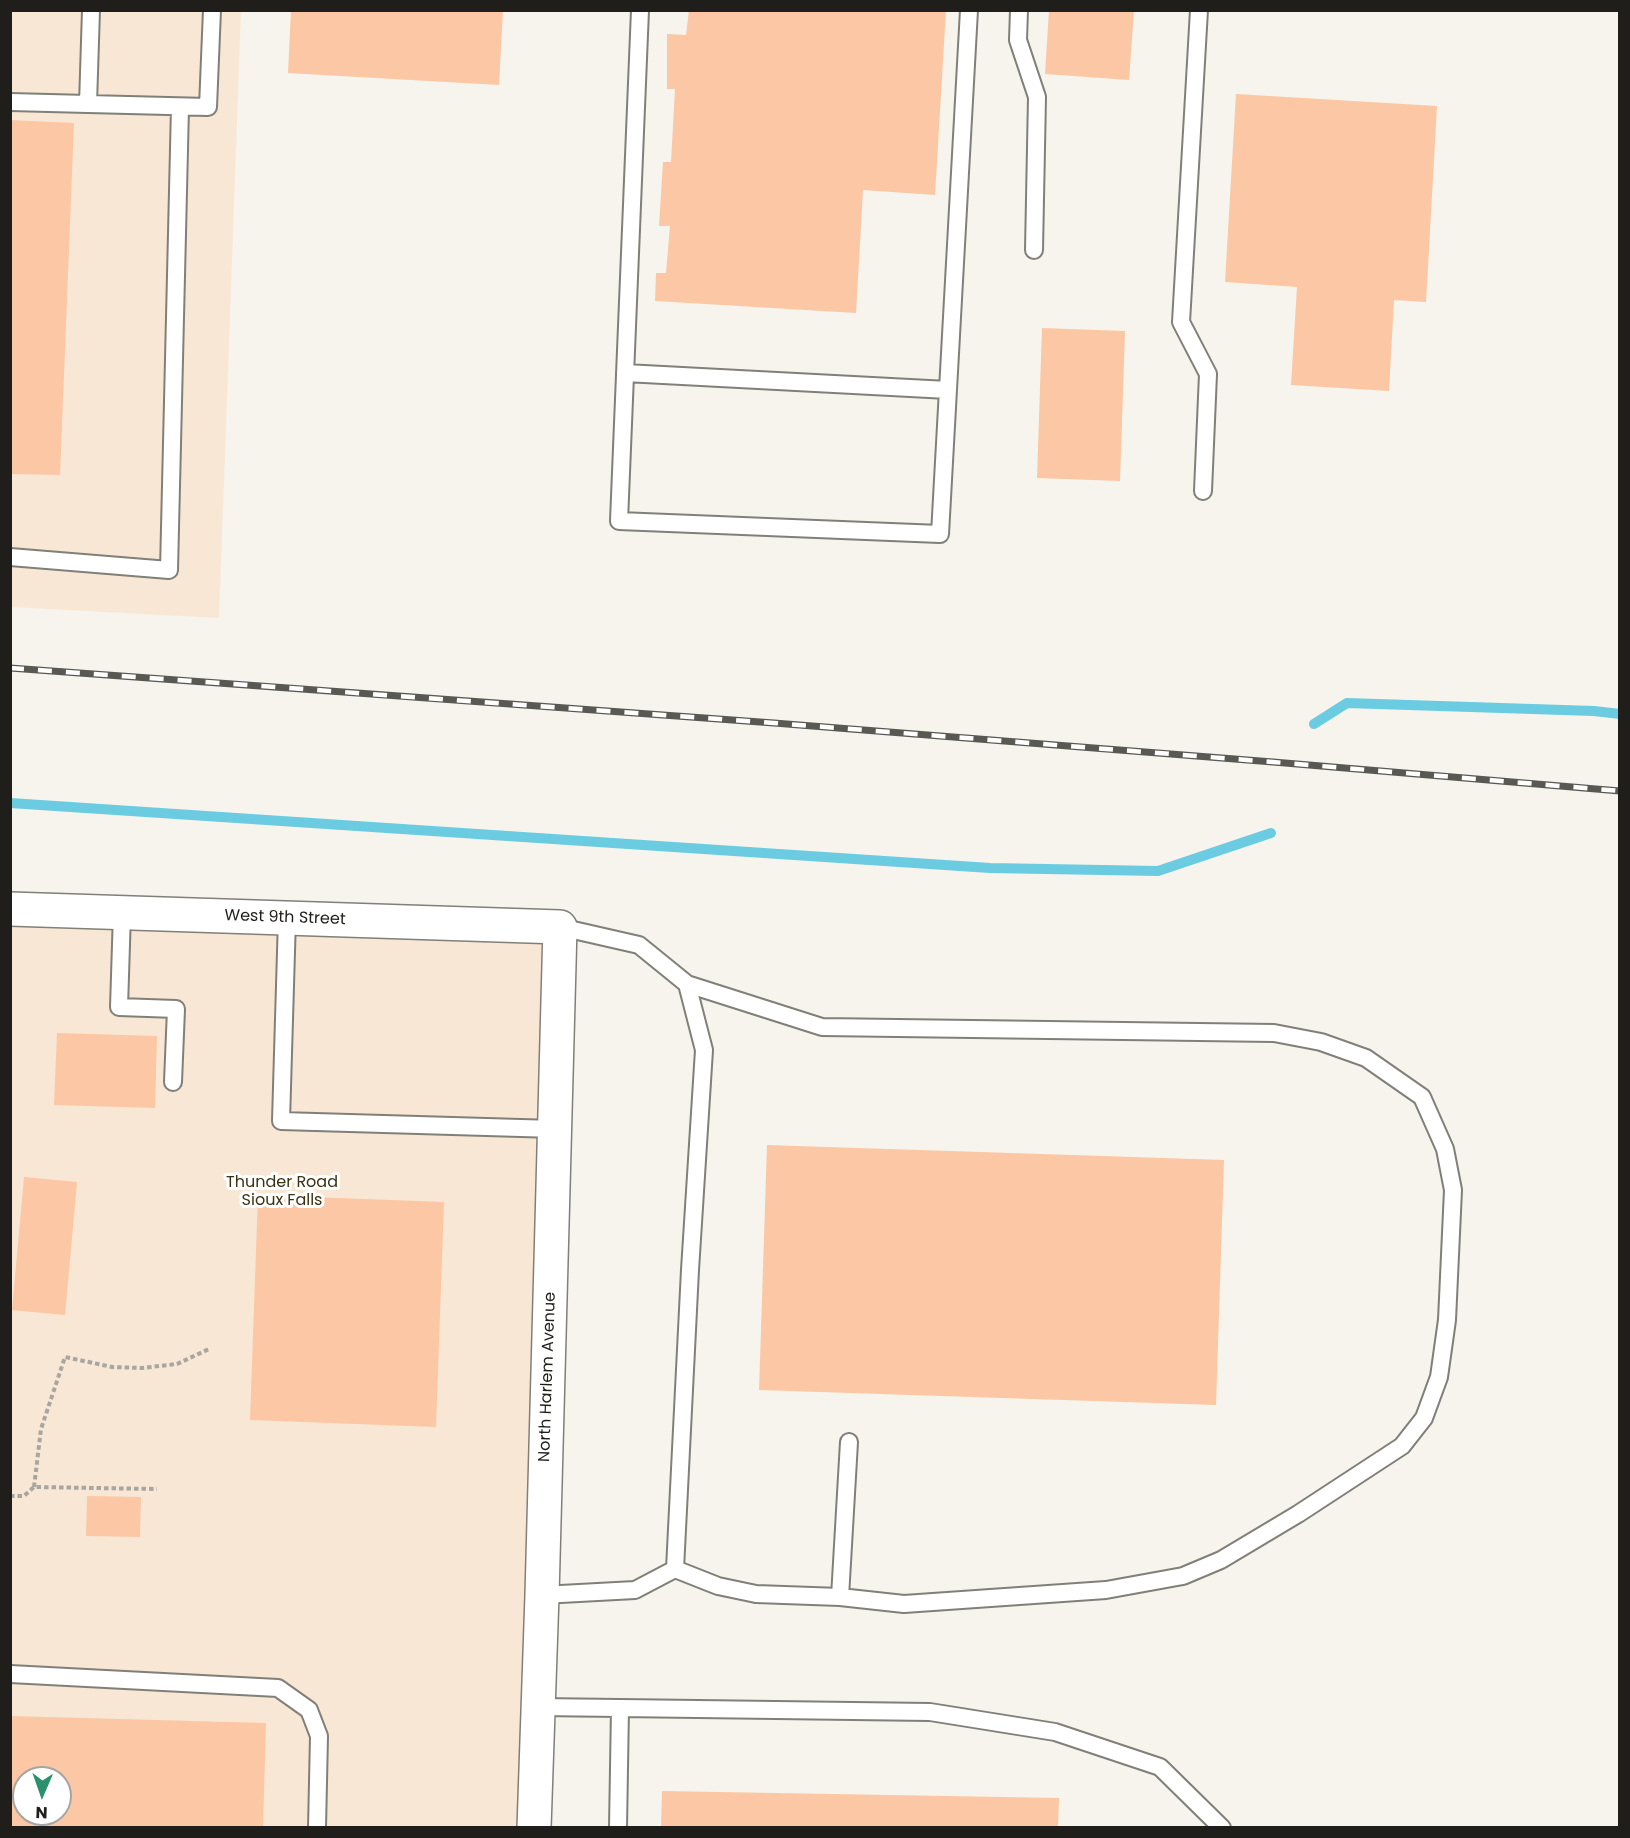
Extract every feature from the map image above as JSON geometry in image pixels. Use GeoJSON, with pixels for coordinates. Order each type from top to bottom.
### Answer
{"type":"FeatureCollection","features":[{"type":"Feature","properties":{"kind":"street","name":"West 9th Street"},"geometry":{"type":"LineString","coordinates":[[10,909],[560,927]]}},
{"type":"Feature","properties":{"kind":"street","name":"North Harlem Avenue"},"geometry":{"type":"LineString","coordinates":[[534,1827],[560,927]]}},
{"type":"Feature","properties":{"kind":"lane"},"geometry":{"type":"LineString","coordinates":[[88,104],[91,10]]}},
{"type":"Feature","properties":{"kind":"lane"},"geometry":{"type":"LineString","coordinates":[[10,102],[208,107],[212,10]]}},
{"type":"Feature","properties":{"kind":"lane"},"geometry":{"type":"LineString","coordinates":[[640,10],[619,521],[940,534],[969,10]]}},
{"type":"Feature","properties":{"kind":"lane"},"geometry":{"type":"LineString","coordinates":[[1019,10],[1018,40],[1037,97],[1034,250]]}},
{"type":"Feature","properties":{"kind":"lane"},"geometry":{"type":"LineString","coordinates":[[1199,10],[1181,322],[1208,375],[1203,491]]}},
{"type":"Feature","properties":{"kind":"lane"},"geometry":{"type":"LineString","coordinates":[[10,557],[168,570],[180,107]]}},
{"type":"Feature","properties":{"kind":"lane"},"geometry":{"type":"LineString","coordinates":[[625,373],[948,390]]}},
{"type":"Feature","properties":{"kind":"lane"},"geometry":{"type":"LineString","coordinates":[[122,913],[119,1007],[176,1009],[173,1082]]}},
{"type":"Feature","properties":{"kind":"lane"},"geometry":{"type":"LineString","coordinates":[[287,918],[281,1121],[555,1129]]}},
{"type":"Feature","properties":{"kind":"lane"},"geometry":{"type":"LineString","coordinates":[[542,1595],[635,1590],[675,1569],[718,1586],[756,1594],[840,1597],[904,1604],[1106,1590],[1182,1576],[1221,1560],[1298,1514],[1402,1446],[1424,1418],[1439,1377],[1448,1320],[1453,1190],[1445,1149],[1422,1097],[1366,1058],[1321,1042],[1274,1033],[822,1027],[687,984],[639,945],[560,927]]}},
{"type":"Feature","properties":{"kind":"lane"},"geometry":{"type":"LineString","coordinates":[[675,1569],[704,1050],[687,984]]}},
{"type":"Feature","properties":{"kind":"lane"},"geometry":{"type":"LineString","coordinates":[[840,1597],[849,1442]]}},
{"type":"Feature","properties":{"kind":"lane"},"geometry":{"type":"LineString","coordinates":[[10,1674],[278,1688],[309,1710],[319,1736],[316,1827]]}},
{"type":"Feature","properties":{"kind":"lane"},"geometry":{"type":"LineString","coordinates":[[537,1707],[930,1712],[1054,1732],[1160,1767],[1222,1827]]}},
{"type":"Feature","properties":{"kind":"lane"},"geometry":{"type":"LineString","coordinates":[[618,1827],[620,1708]]}},
{"type":"Feature","properties":{"kind":"path"},"geometry":{"type":"LineString","coordinates":[[10,1496],[24,1496],[34,1487],[41,1429],[65,1358],[112,1367],[142,1368],[177,1364],[209,1349]]}},
{"type":"Feature","properties":{"kind":"path"},"geometry":{"type":"LineString","coordinates":[[34,1487],[157,1489]]}},
{"type":"Feature","properties":{"kind":"shaded area"},"geometry":{"type":"Polygon","coordinates":[[[10,11],[241,11],[219,618],[11,607],[10,11]]]}},
{"type":"Feature","properties":{"kind":"shaded area","name":"Thunder Road Sioux Falls"},"geometry":{"type":"Polygon","coordinates":[[[11,909],[560,927],[534,1827],[11,1828],[11,909]]]}},
{"type":"Feature","properties":{"kind":"building"},"geometry":{"type":"Polygon","coordinates":[[[291,10],[503,10],[499,85],[288,73],[291,10]]]}},
{"type":"Feature","properties":{"kind":"building"},"geometry":{"type":"Polygon","coordinates":[[[689,10],[946,10],[935,195],[863,190],[856,313],[655,301],[656,273],[666,273],[670,226],[659,226],[663,162],[671,162],[675,89],[667,89],[667,34],[686,35],[689,10]]]}},
{"type":"Feature","properties":{"kind":"building"},"geometry":{"type":"Polygon","coordinates":[[[1049,10],[1134,10],[1129,80],[1045,74],[1049,10]]]}},
{"type":"Feature","properties":{"kind":"building"},"geometry":{"type":"Polygon","coordinates":[[[1236,94],[1437,106],[1426,302],[1394,300],[1389,391],[1291,385],[1297,287],[1225,282],[1236,94]]]}},
{"type":"Feature","properties":{"kind":"building"},"geometry":{"type":"Polygon","coordinates":[[[10,120],[74,123],[60,475],[10,474],[10,120]]]}},
{"type":"Feature","properties":{"kind":"building"},"geometry":{"type":"Polygon","coordinates":[[[1042,328],[1125,331],[1120,481],[1037,478],[1042,328]]]}},
{"type":"Feature","properties":{"kind":"building"},"geometry":{"type":"Polygon","coordinates":[[[57,1033],[157,1036],[155,1108],[54,1105],[57,1033]]]}},
{"type":"Feature","properties":{"kind":"building"},"geometry":{"type":"Polygon","coordinates":[[[767,1145],[1224,1160],[1216,1405],[759,1390],[767,1145]]]}},
{"type":"Feature","properties":{"kind":"building"},"geometry":{"type":"Polygon","coordinates":[[[24,1177],[77,1182],[65,1315],[12,1310],[24,1177]]]}},
{"type":"Feature","properties":{"kind":"building"},"geometry":{"type":"Polygon","coordinates":[[[258,1195],[444,1202],[436,1427],[250,1420],[258,1195]]]}},
{"type":"Feature","properties":{"kind":"building"},"geometry":{"type":"Polygon","coordinates":[[[87,1496],[141,1497],[140,1537],[86,1536],[87,1496]]]}},
{"type":"Feature","properties":{"kind":"building"},"geometry":{"type":"Polygon","coordinates":[[[10,1716],[266,1723],[263,1828],[10,1828],[10,1716]]]}},
{"type":"Feature","properties":{"kind":"building"},"geometry":{"type":"Polygon","coordinates":[[[662,1791],[1059,1798],[1058,1828],[661,1828],[662,1791]]]}},
{"type":"Feature","properties":{"kind":"waterway"},"geometry":{"type":"LineString","coordinates":[[1314,724],[1347,703],[1594,711],[1620,714]]}},
{"type":"Feature","properties":{"kind":"waterway"},"geometry":{"type":"LineString","coordinates":[[10,803],[990,868],[1158,871],[1271,833]]}},
{"type":"Feature","properties":{"kind":"railway"},"geometry":{"type":"LineString","coordinates":[[10,668],[774,723],[1620,791]]}}]}
